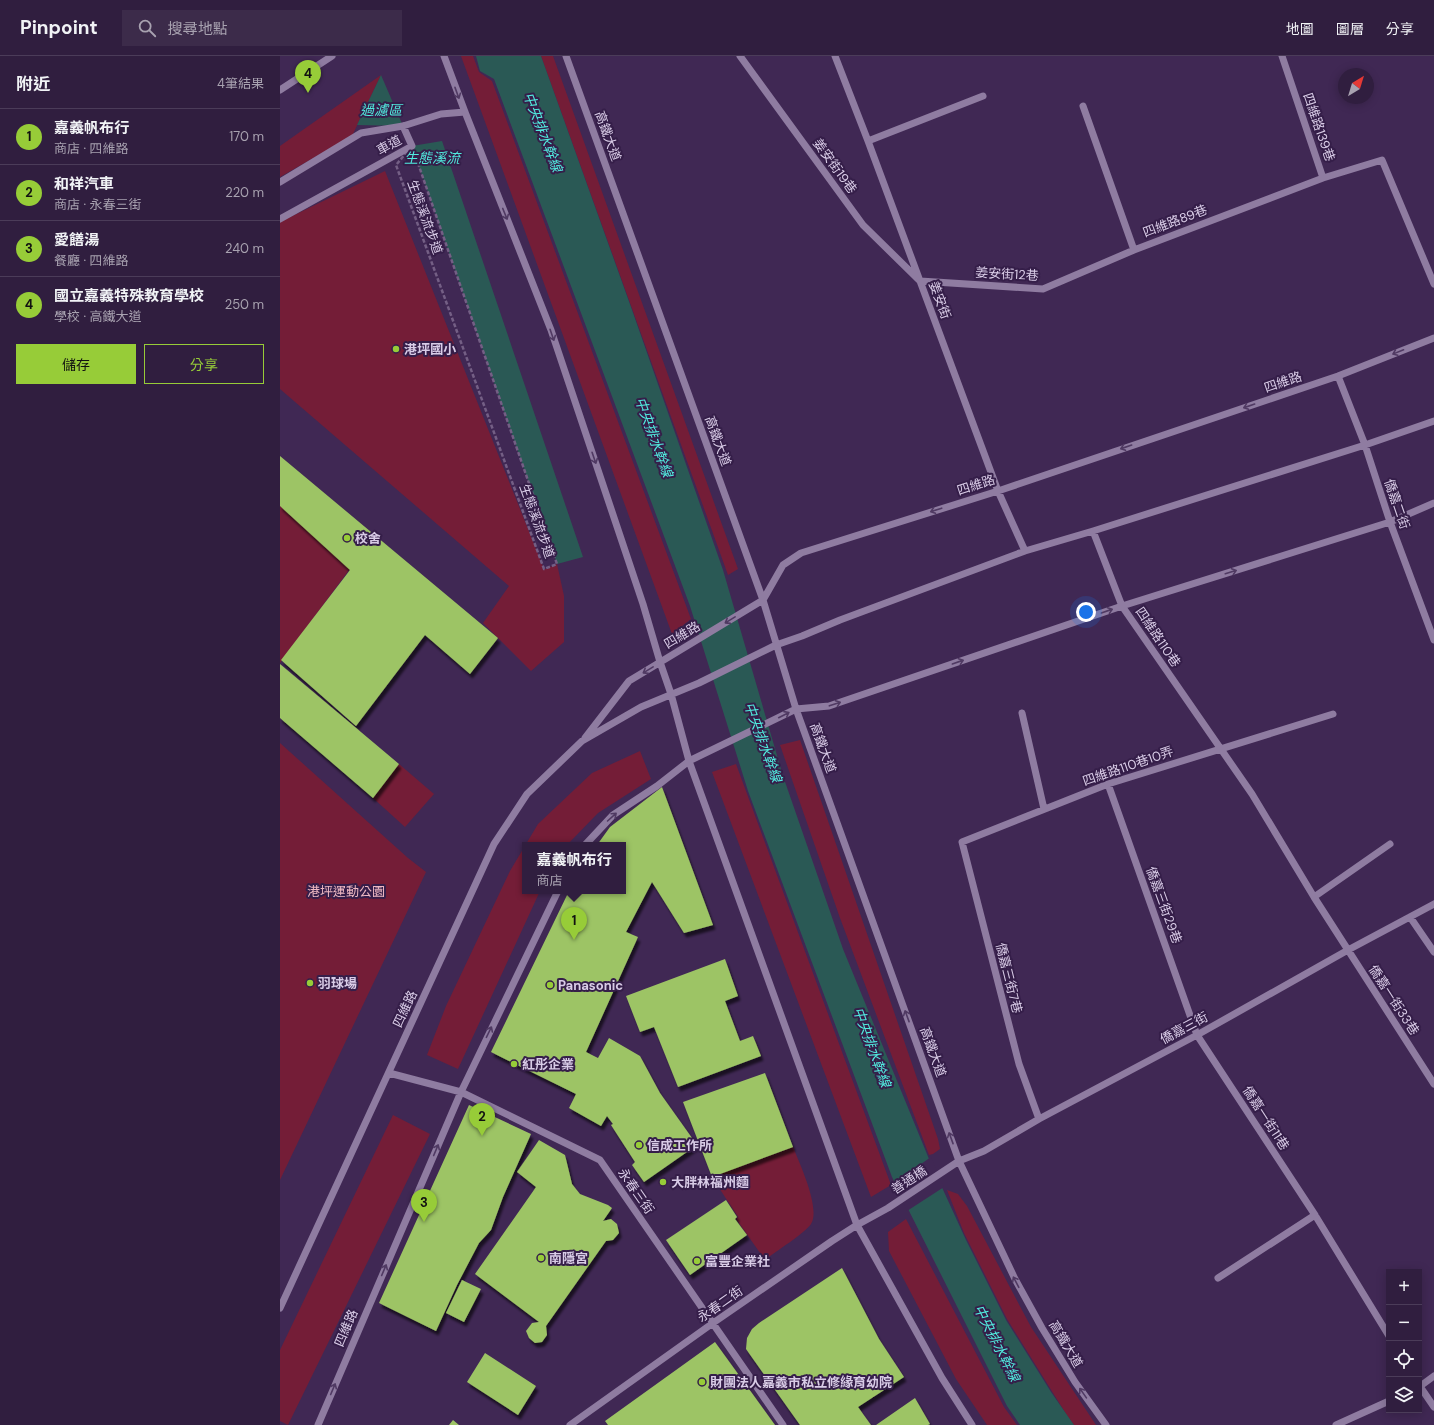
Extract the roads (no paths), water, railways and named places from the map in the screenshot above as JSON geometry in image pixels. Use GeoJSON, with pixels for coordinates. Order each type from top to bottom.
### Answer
{"type":"FeatureCollection","features":[{"type":"Feature","properties":{"kind":"street"},"geometry":{"type":"LineString","coordinates":[[280,90],[332,56]]}},
{"type":"Feature","properties":{"kind":"street"},"geometry":{"type":"LineString","coordinates":[[444,56],[464,112],[551,330],[643,604],[660,662],[672,694],[689,761],[857,1225],[942,1378],[972,1425]]}},
{"type":"Feature","properties":{"kind":"street","name":"高鐵大道"},"geometry":{"type":"LineString","coordinates":[[566,56],[763,600],[796,709],[959,1161],[1014,1280],[1075,1382],[1106,1425]]}},
{"type":"Feature","properties":{"kind":"street","name":"姜安街19巷"},"geometry":{"type":"LineString","coordinates":[[740,56],[863,225],[920,281]]}},
{"type":"Feature","properties":{"kind":"street","name":"姜安街"},"geometry":{"type":"LineString","coordinates":[[835,56],[998,491],[1025,551]]}},
{"type":"Feature","properties":{"kind":"street","name":"四維路139巷"},"geometry":{"type":"LineString","coordinates":[[1282,56],[1323,178],[1382,160],[1434,284]]}},
{"type":"Feature","properties":{"kind":"street"},"geometry":{"type":"LineString","coordinates":[[868,141],[983,96]]}},
{"type":"Feature","properties":{"kind":"street","name":"四維路89巷"},"geometry":{"type":"LineString","coordinates":[[1083,106],[1134,250],[1323,178]]}},
{"type":"Feature","properties":{"kind":"street"},"geometry":{"type":"LineString","coordinates":[[403,126],[441,114],[464,112]]}},
{"type":"Feature","properties":{"kind":"street","name":"車道"},"geometry":{"type":"LineString","coordinates":[[280,182],[361,133],[403,126],[412,146],[280,219]]}},
{"type":"Feature","properties":{"kind":"street","name":"姜安街12巷"},"geometry":{"type":"LineString","coordinates":[[920,281],[1043,289],[1134,250]]}},
{"type":"Feature","properties":{"kind":"street","name":"四維路"},"geometry":{"type":"LineString","coordinates":[[280,1308],[494,844],[527,794],[582,741],[629,681],[763,600],[783,565],[801,554],[998,491],[1338,376],[1434,338]]}},
{"type":"Feature","properties":{"kind":"street","name":"僑嘉二街"},"geometry":{"type":"LineString","coordinates":[[1338,376],[1365,445],[1390,522],[1434,640]]}},
{"type":"Feature","properties":{"kind":"street","name":"四維路"},"geometry":{"type":"LineString","coordinates":[[582,741],[641,708],[699,683],[776,646],[840,620],[1025,551],[1365,445],[1434,420]]}},
{"type":"Feature","properties":{"kind":"street"},"geometry":{"type":"LineString","coordinates":[[588,842],[613,815],[657,786],[689,761],[796,709],[829,706],[1122,606],[1390,522],[1434,503]]}},
{"type":"Feature","properties":{"kind":"street","name":"四維路110巷"},"geometry":{"type":"LineString","coordinates":[[1093,531],[1122,606],[1252,794],[1348,950]]}},
{"type":"Feature","properties":{"kind":"street"},"geometry":{"type":"LineString","coordinates":[[1022,713],[1044,809]]}},
{"type":"Feature","properties":{"kind":"street"},"geometry":{"type":"LineString","coordinates":[[1220,749],[1333,714]]}},
{"type":"Feature","properties":{"kind":"street","name":"四維路110巷10弄"},"geometry":{"type":"LineString","coordinates":[[962,842],[1108,784],[1220,749]]}},
{"type":"Feature","properties":{"kind":"street","name":"僑嘉三街29巷"},"geometry":{"type":"LineString","coordinates":[[1108,784],[1198,1035]]}},
{"type":"Feature","properties":{"kind":"street","name":"僑嘉三街7巷"},"geometry":{"type":"LineString","coordinates":[[962,842],[1018,1064],[1039,1119]]}},
{"type":"Feature","properties":{"kind":"street"},"geometry":{"type":"LineString","coordinates":[[1314,897],[1390,844]]}},
{"type":"Feature","properties":{"kind":"street","name":"四維路"},"geometry":{"type":"LineString","coordinates":[[318,1425],[461,1092],[557,894]]}},
{"type":"Feature","properties":{"kind":"street","name":"僑嘉三街"},"geometry":{"type":"LineString","coordinates":[[944,1172],[959,1161],[984,1151],[1039,1119],[1198,1035],[1348,950],[1434,904]]}},
{"type":"Feature","properties":{"kind":"street"},"geometry":{"type":"LineString","coordinates":[[1410,917],[1434,952]]}},
{"type":"Feature","properties":{"kind":"street","name":"僑嘉一街33巷"},"geometry":{"type":"LineString","coordinates":[[1348,950],[1434,1084]]}},
{"type":"Feature","properties":{"kind":"street","name":"僑嘉一街11巷"},"geometry":{"type":"LineString","coordinates":[[1198,1035],[1315,1215],[1386,1331]]}},
{"type":"Feature","properties":{"kind":"street","name":"永春三街"},"geometry":{"type":"LineString","coordinates":[[389,1073],[461,1092],[600,1160],[783,1425]]}},
{"type":"Feature","properties":{"kind":"street","name":"善通橋"},"geometry":{"type":"LineString","coordinates":[[888,1208],[944,1172]]}},
{"type":"Feature","properties":{"kind":"street","name":"永春二街"},"geometry":{"type":"LineString","coordinates":[[570,1425],[712,1323],[857,1225],[888,1208]]}},
{"type":"Feature","properties":{"kind":"street"},"geometry":{"type":"LineString","coordinates":[[1218,1278],[1315,1215]]}},
{"type":"Feature","properties":{"kind":"street"},"geometry":{"type":"LineString","coordinates":[[1422,1384],[1434,1376]]}},
{"type":"Feature","properties":{"kind":"street"},"geometry":{"type":"LineString","coordinates":[[1422,1390],[1434,1407]]}},
{"type":"Feature","properties":{"kind":"street"},"geometry":{"type":"LineString","coordinates":[[1336,1425],[1386,1401]]}},
{"type":"Feature","properties":{"kind":"water","name":"中央排水幹線"},"geometry":{"type":"Polygon","coordinates":[[[476,56],[541,56],[723,570],[783,776],[843,949],[929,1159],[966,1240],[1006,1320],[1051,1392],[1074,1425],[1020,1425],[1007,1406],[892,1177],[748,791],[690,606],[494,79],[480,71],[476,56]]]}},
{"type":"Feature","properties":{"kind":"water","name":"過濾區"},"geometry":{"type":"Polygon","coordinates":[[[381,75],[403,126],[357,125],[381,75]]]}},
{"type":"Feature","properties":{"kind":"water","name":"生態溪流"},"geometry":{"type":"Polygon","coordinates":[[[442,141],[583,557],[557,564],[412,146],[442,141]]]}},
{"type":"Feature","properties":{"kind":"place","name":"國立嘉義特殊教育學校"},"geometry":{"type":"Point","coordinates":[308,93]}},
{"type":"Feature","properties":{"kind":"place","name":"港坪國小"},"geometry":{"type":"Point","coordinates":[396,349]}},
{"type":"Feature","properties":{"kind":"place","name":"校舍"},"geometry":{"type":"Point","coordinates":[347,538]}},
{"type":"Feature","properties":{"kind":"place","name":"嘉義帆布行"},"geometry":{"type":"Point","coordinates":[574,940]}},
{"type":"Feature","properties":{"kind":"place","name":"羽球場"},"geometry":{"type":"Point","coordinates":[310,983]}},
{"type":"Feature","properties":{"kind":"place","name":"Panasonic"},"geometry":{"type":"Point","coordinates":[550,985]}},
{"type":"Feature","properties":{"kind":"place","name":"紅彤企業"},"geometry":{"type":"Point","coordinates":[514,1064]}},
{"type":"Feature","properties":{"kind":"place","name":"和祥汽車"},"geometry":{"type":"Point","coordinates":[482,1136]}},
{"type":"Feature","properties":{"kind":"place","name":"信成工作所"},"geometry":{"type":"Point","coordinates":[639,1145]}},
{"type":"Feature","properties":{"kind":"place","name":"大胖林福州麵"},"geometry":{"type":"Point","coordinates":[663,1182]}},
{"type":"Feature","properties":{"kind":"place","name":"愛饍湯"},"geometry":{"type":"Point","coordinates":[424,1222]}},
{"type":"Feature","properties":{"kind":"place","name":"南隱宮"},"geometry":{"type":"Point","coordinates":[541,1258]}},
{"type":"Feature","properties":{"kind":"place","name":"富豐企業社"},"geometry":{"type":"Point","coordinates":[697,1261]}},
{"type":"Feature","properties":{"kind":"place","name":"財團法人嘉義市私立修緣育幼院"},"geometry":{"type":"Point","coordinates":[702,1382]}},
{"type":"Feature","properties":{"kind":"park label","name":"港坪運動公園"},"geometry":{"type":"Point","coordinates":[346,891]}}]}
